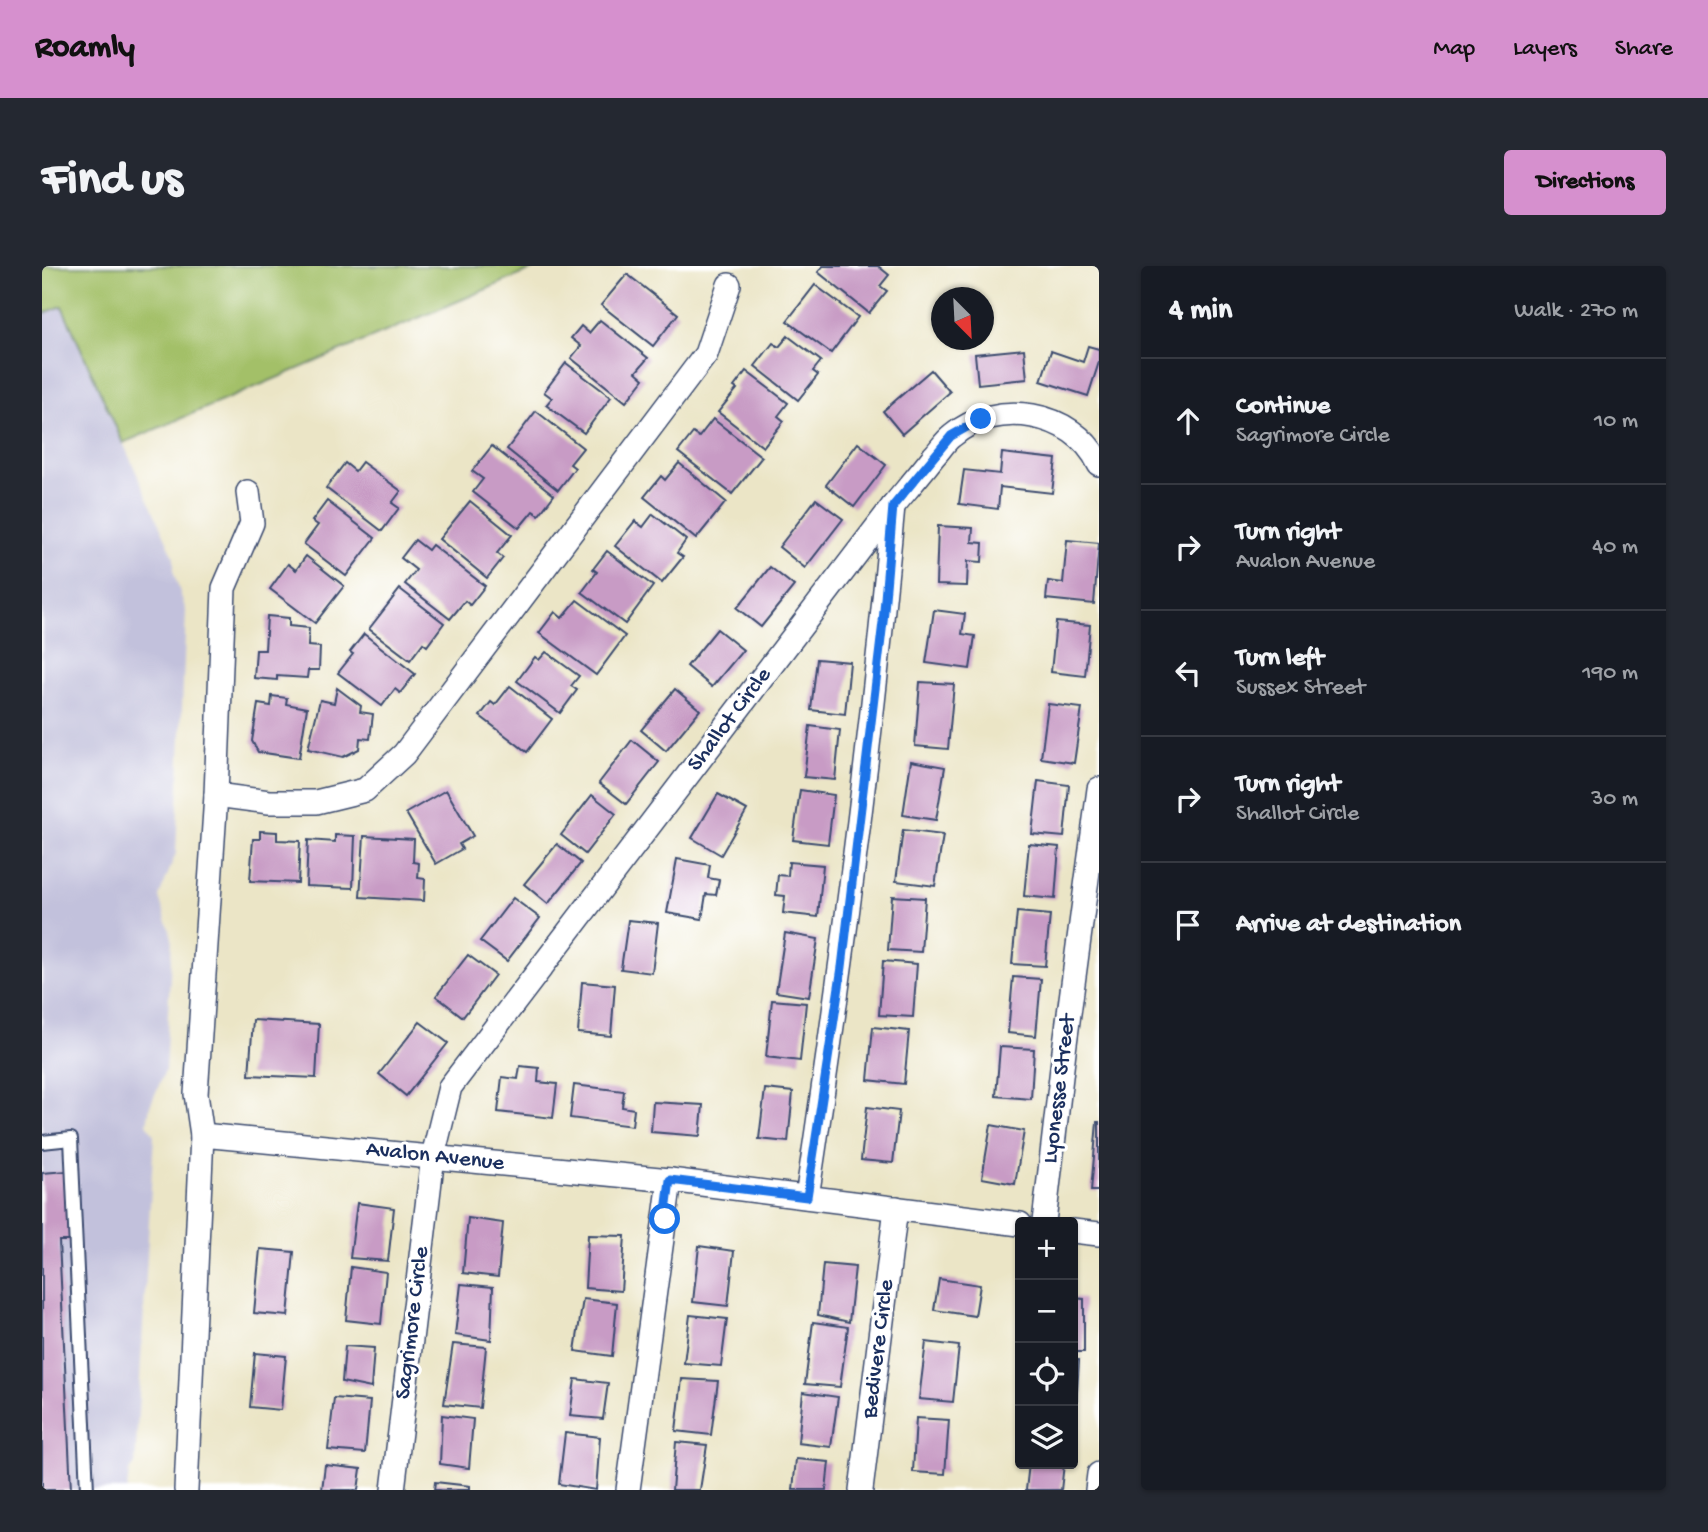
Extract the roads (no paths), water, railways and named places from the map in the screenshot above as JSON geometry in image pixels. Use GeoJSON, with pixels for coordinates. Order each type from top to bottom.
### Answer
{"type":"FeatureCollection","features":[{"type":"Feature","properties":{"kind":"street"},"geometry":{"type":"LineString","coordinates":[[216,795],[269,802],[316,802],[365,790],[404,754],[706,354],[729,285]]}},
{"type":"Feature","properties":{"kind":"street","name":"Shallot Circle"},"geometry":{"type":"LineString","coordinates":[[433,1156],[450,1087],[893,506],[951,436],[981,419],[1012,413],[1047,419],[1074,433],[1099,464]]}},
{"type":"Feature","properties":{"kind":"street"},"geometry":{"type":"LineString","coordinates":[[186,1490],[202,1135],[196,1094],[216,795],[224,588],[252,523],[248,492]]}},
{"type":"Feature","properties":{"kind":"street"},"geometry":{"type":"LineString","coordinates":[[807,1197],[842,967],[883,622],[893,506]]}},
{"type":"Feature","properties":{"kind":"street","name":"Lyonesse Street"},"geometry":{"type":"LineString","coordinates":[[1045,1217],[1099,789]]}},
{"type":"Feature","properties":{"kind":"street","name":"Avalon Avenue"},"geometry":{"type":"LineString","coordinates":[[202,1135],[670,1180],[1015,1223]]}},
{"type":"Feature","properties":{"kind":"street","name":"Sagrimore Circle"},"geometry":{"type":"LineString","coordinates":[[393,1490],[433,1156]]}},
{"type":"Feature","properties":{"kind":"street"},"geometry":{"type":"LineString","coordinates":[[628,1490],[670,1180]]}},
{"type":"Feature","properties":{"kind":"street","name":"Bedivere Circle"},"geometry":{"type":"LineString","coordinates":[[861,1490],[896,1208]]}},
{"type":"Feature","properties":{"kind":"street"},"geometry":{"type":"LineString","coordinates":[[1078,1232],[1099,1234]]}},
{"type":"Feature","properties":{"kind":"street"},"geometry":{"type":"LineString","coordinates":[[1097,1490],[1099,1475]]}},
{"type":"Feature","properties":{"kind":"lane"},"geometry":{"type":"LineString","coordinates":[[42,1142],[71,1139],[87,1490]]}}]}
